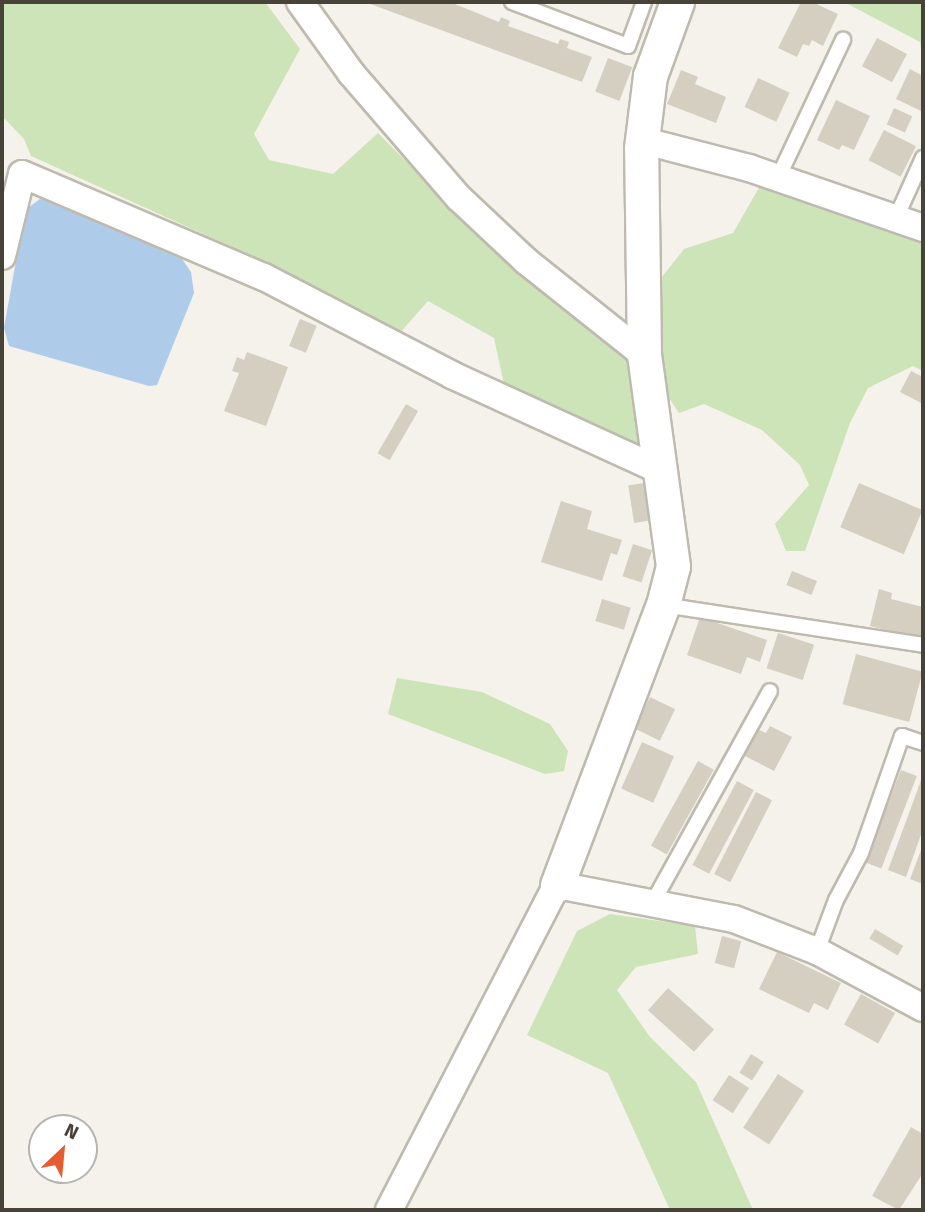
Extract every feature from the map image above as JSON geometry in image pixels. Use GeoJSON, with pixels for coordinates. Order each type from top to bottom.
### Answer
{"type":"FeatureCollection","features":[{"type":"Feature","properties":{"kind":"street"},"geometry":{"type":"LineString","coordinates":[[300,2],[303,12],[351,73],[459,198],[526,261],[643,355]]}},
{"type":"Feature","properties":{"kind":"street"},"geometry":{"type":"LineString","coordinates":[[389,1210],[557,885],[663,605],[673,566],[662,471],[643,355],[641,140],[650,76],[677,2]]}},
{"type":"Feature","properties":{"kind":"street"},"geometry":{"type":"LineString","coordinates":[[641,140],[778,178],[923,228]]}},
{"type":"Feature","properties":{"kind":"street"},"geometry":{"type":"LineString","coordinates":[[2,256],[22,174],[264,276],[452,375],[662,471]]}},
{"type":"Feature","properties":{"kind":"street"},"geometry":{"type":"LineString","coordinates":[[557,885],[734,919],[817,951],[923,1008]]}},
{"type":"Feature","properties":{"kind":"lane"},"geometry":{"type":"LineString","coordinates":[[512,2],[628,46],[644,2]]}},
{"type":"Feature","properties":{"kind":"lane"},"geometry":{"type":"LineString","coordinates":[[778,178],[843,40]]}},
{"type":"Feature","properties":{"kind":"lane"},"geometry":{"type":"LineString","coordinates":[[896,218],[923,158]]}},
{"type":"Feature","properties":{"kind":"lane"},"geometry":{"type":"LineString","coordinates":[[663,605],[923,645]]}},
{"type":"Feature","properties":{"kind":"lane"},"geometry":{"type":"LineString","coordinates":[[653,902],[771,691]]}},
{"type":"Feature","properties":{"kind":"lane"},"geometry":{"type":"LineString","coordinates":[[817,951],[860,853],[902,736],[923,743]]}},
{"type":"Feature","properties":{"kind":"green space"},"geometry":{"type":"Polygon","coordinates":[[[2,2],[265,2],[300,49],[254,134],[269,160],[333,174],[378,133],[516,272],[628,361],[644,434],[639,450],[504,384],[494,338],[428,301],[399,334],[254,257],[31,156],[24,139],[2,116],[2,2]]]}},
{"type":"Feature","properties":{"kind":"green space"},"geometry":{"type":"Polygon","coordinates":[[[844,2],[923,2],[923,61],[920,42],[844,2]]]}},
{"type":"Feature","properties":{"kind":"green space"},"geometry":{"type":"Polygon","coordinates":[[[764,179],[923,235],[923,371],[913,366],[868,388],[850,423],[805,551],[786,551],[775,524],[809,485],[800,465],[762,430],[704,404],[679,413],[663,389],[658,282],[684,249],[733,233],[764,179]]]}},
{"type":"Feature","properties":{"kind":"green space"},"geometry":{"type":"Polygon","coordinates":[[[397,678],[482,692],[550,724],[568,751],[564,771],[545,774],[388,714],[397,678]]]}},
{"type":"Feature","properties":{"kind":"green space"},"geometry":{"type":"Polygon","coordinates":[[[610,914],[695,926],[698,954],[636,967],[617,990],[650,1037],[696,1082],[753,1210],[670,1210],[608,1073],[527,1035],[577,931],[610,914]]]}},
{"type":"Feature","properties":{"kind":"water"},"geometry":{"type":"Polygon","coordinates":[[[40,199],[55,201],[182,259],[191,272],[194,293],[157,385],[149,386],[9,346],[4,328],[25,210],[40,199]]]}},
{"type":"Feature","properties":{"kind":"building"},"geometry":{"type":"Polygon","coordinates":[[[365,2],[450,2],[499,22],[501,17],[510,21],[508,26],[558,44],[560,39],[569,42],[567,48],[592,57],[582,82],[365,2]]]}},
{"type":"Feature","properties":{"kind":"building"},"geometry":{"type":"Polygon","coordinates":[[[801,2],[812,2],[838,14],[823,46],[812,40],[809,46],[803,44],[797,57],[778,48],[801,2]]]}},
{"type":"Feature","properties":{"kind":"building"},"geometry":{"type":"Polygon","coordinates":[[[877,38],[907,54],[892,82],[862,66],[877,38]]]}},
{"type":"Feature","properties":{"kind":"building"},"geometry":{"type":"Polygon","coordinates":[[[608,58],[632,67],[619,101],[595,92],[608,58]]]}},
{"type":"Feature","properties":{"kind":"building"},"geometry":{"type":"Polygon","coordinates":[[[910,69],[923,76],[923,112],[896,99],[910,69]]]}},
{"type":"Feature","properties":{"kind":"building"},"geometry":{"type":"Polygon","coordinates":[[[681,70],[698,77],[695,84],[726,97],[716,123],[667,104],[681,70]]]}},
{"type":"Feature","properties":{"kind":"building"},"geometry":{"type":"Polygon","coordinates":[[[758,78],[790,93],[776,122],[744,107],[758,78]]]}},
{"type":"Feature","properties":{"kind":"building"},"geometry":{"type":"Polygon","coordinates":[[[836,100],[870,116],[854,150],[842,145],[839,150],[817,140],[836,100]]]}},
{"type":"Feature","properties":{"kind":"building"},"geometry":{"type":"Polygon","coordinates":[[[894,108],[912,116],[905,133],[887,124],[894,108]]]}},
{"type":"Feature","properties":{"kind":"building"},"geometry":{"type":"Polygon","coordinates":[[[884,130],[916,146],[901,177],[869,160],[884,130]]]}},
{"type":"Feature","properties":{"kind":"building"},"geometry":{"type":"Polygon","coordinates":[[[300,319],[317,326],[306,353],[289,346],[300,319]]]}},
{"type":"Feature","properties":{"kind":"building"},"geometry":{"type":"Polygon","coordinates":[[[247,352],[288,367],[266,426],[224,411],[239,373],[232,371],[237,357],[244,360],[247,352]]]}},
{"type":"Feature","properties":{"kind":"building"},"geometry":{"type":"Polygon","coordinates":[[[911,371],[923,377],[923,404],[900,392],[911,371]]]}},
{"type":"Feature","properties":{"kind":"building"},"geometry":{"type":"Polygon","coordinates":[[[406,404],[418,411],[390,460],[378,453],[406,404]]]}},
{"type":"Feature","properties":{"kind":"building"},"geometry":{"type":"Polygon","coordinates":[[[644,483],[650,521],[634,523],[628,486],[644,483]]]}},
{"type":"Feature","properties":{"kind":"building"},"geometry":{"type":"Polygon","coordinates":[[[859,483],[923,510],[904,554],[840,527],[859,483]]]}},
{"type":"Feature","properties":{"kind":"building"},"geometry":{"type":"Polygon","coordinates":[[[561,501],[592,511],[587,529],[622,540],[617,555],[611,553],[602,581],[541,562],[561,501]]]}},
{"type":"Feature","properties":{"kind":"building"},"geometry":{"type":"Polygon","coordinates":[[[633,544],[652,550],[642,583],[622,576],[633,544]]]}},
{"type":"Feature","properties":{"kind":"building"},"geometry":{"type":"Polygon","coordinates":[[[792,571],[817,581],[811,595],[786,585],[792,571]]]}},
{"type":"Feature","properties":{"kind":"building"},"geometry":{"type":"Polygon","coordinates":[[[879,589],[892,593],[891,599],[923,607],[923,639],[870,626],[879,589]]]}},
{"type":"Feature","properties":{"kind":"building"},"geometry":{"type":"Polygon","coordinates":[[[602,599],[631,608],[624,630],[595,621],[602,599]]]}},
{"type":"Feature","properties":{"kind":"building"},"geometry":{"type":"Polygon","coordinates":[[[700,617],[767,640],[760,662],[747,657],[741,674],[687,655],[700,617]]]}},
{"type":"Feature","properties":{"kind":"building"},"geometry":{"type":"Polygon","coordinates":[[[778,633],[814,645],[803,680],[767,668],[778,633]]]}},
{"type":"Feature","properties":{"kind":"building"},"geometry":{"type":"Polygon","coordinates":[[[856,654],[923,672],[909,722],[843,704],[856,654]]]}},
{"type":"Feature","properties":{"kind":"building"},"geometry":{"type":"Polygon","coordinates":[[[650,697],[675,709],[660,741],[635,728],[650,697]]]}},
{"type":"Feature","properties":{"kind":"building"},"geometry":{"type":"Polygon","coordinates":[[[770,726],[792,737],[774,771],[743,755],[757,729],[766,733],[770,726]]]}},
{"type":"Feature","properties":{"kind":"building"},"geometry":{"type":"Polygon","coordinates":[[[642,742],[674,756],[653,803],[621,789],[642,742]]]}},
{"type":"Feature","properties":{"kind":"building"},"geometry":{"type":"Polygon","coordinates":[[[698,761],[714,770],[667,855],[651,846],[698,761]]]}},
{"type":"Feature","properties":{"kind":"building"},"geometry":{"type":"Polygon","coordinates":[[[901,770],[917,776],[881,869],[866,862],[901,770]]]}},
{"type":"Feature","properties":{"kind":"building"},"geometry":{"type":"Polygon","coordinates":[[[923,775],[923,829],[906,877],[888,870],[923,775]]]}},
{"type":"Feature","properties":{"kind":"building"},"geometry":{"type":"Polygon","coordinates":[[[737,781],[754,790],[709,874],[692,865],[737,781]]]}},
{"type":"Feature","properties":{"kind":"building"},"geometry":{"type":"Polygon","coordinates":[[[756,792],[772,800],[730,882],[714,874],[756,792]]]}},
{"type":"Feature","properties":{"kind":"building"},"geometry":{"type":"Polygon","coordinates":[[[923,845],[923,884],[910,879],[923,845]]]}},
{"type":"Feature","properties":{"kind":"building"},"geometry":{"type":"Polygon","coordinates":[[[875,929],[903,946],[898,955],[869,938],[875,929]]]}},
{"type":"Feature","properties":{"kind":"building"},"geometry":{"type":"Polygon","coordinates":[[[722,936],[741,941],[734,968],[715,963],[722,936]]]}},
{"type":"Feature","properties":{"kind":"building"},"geometry":{"type":"Polygon","coordinates":[[[777,952],[841,983],[828,1010],[814,1003],[809,1013],[759,989],[777,952]]]}},
{"type":"Feature","properties":{"kind":"building"},"geometry":{"type":"Polygon","coordinates":[[[668,988],[714,1029],[694,1052],[648,1010],[668,988]]]}},
{"type":"Feature","properties":{"kind":"building"},"geometry":{"type":"Polygon","coordinates":[[[861,994],[895,1013],[878,1044],[844,1025],[861,994]]]}},
{"type":"Feature","properties":{"kind":"building"},"geometry":{"type":"Polygon","coordinates":[[[751,1054],[764,1062],[752,1081],[739,1073],[751,1054]]]}},
{"type":"Feature","properties":{"kind":"building"},"geometry":{"type":"Polygon","coordinates":[[[778,1074],[804,1091],[769,1145],[743,1128],[778,1074]]]}},
{"type":"Feature","properties":{"kind":"building"},"geometry":{"type":"Polygon","coordinates":[[[729,1075],[749,1088],[733,1113],[713,1100],[729,1075]]]}},
{"type":"Feature","properties":{"kind":"building"},"geometry":{"type":"Polygon","coordinates":[[[911,1127],[923,1134],[923,1173],[899,1210],[872,1196],[911,1127]]]}}]}
